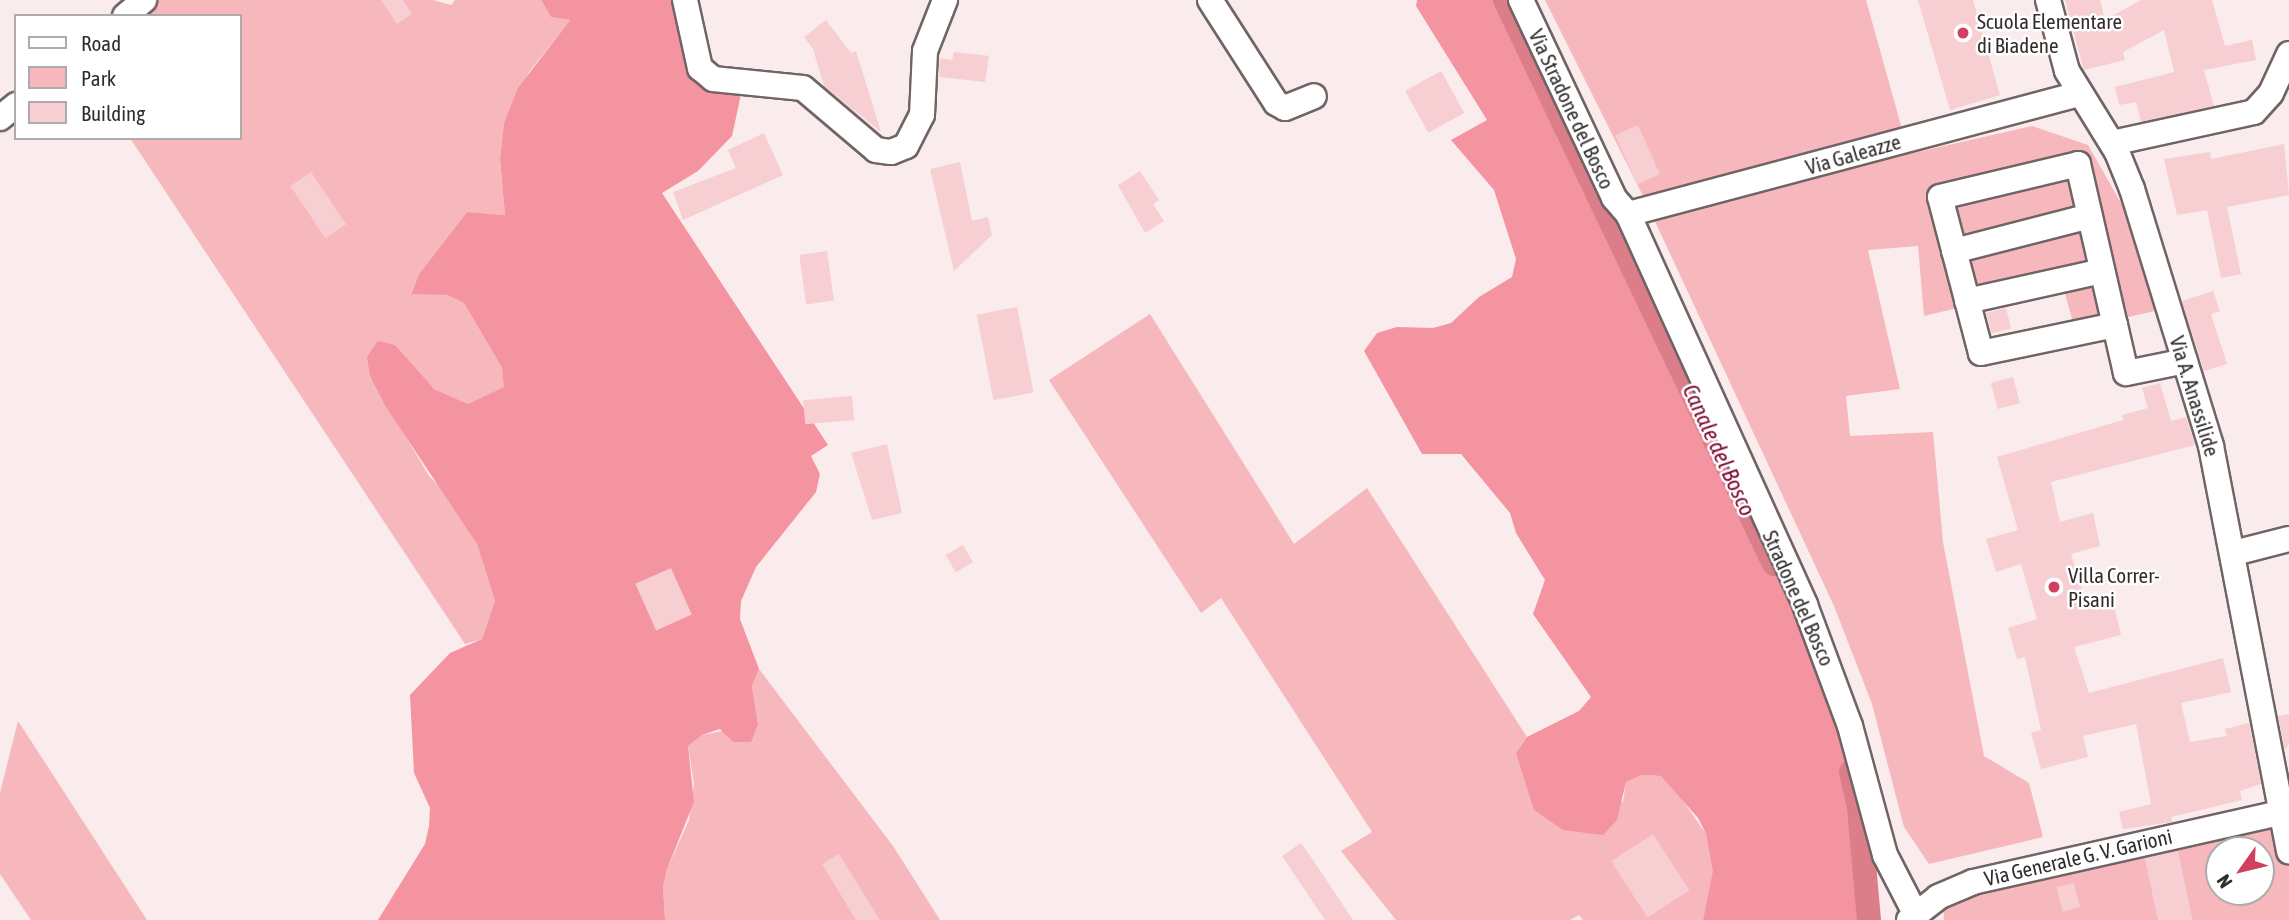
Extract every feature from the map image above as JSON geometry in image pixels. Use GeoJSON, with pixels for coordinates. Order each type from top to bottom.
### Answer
{"type":"FeatureCollection","features":[{"type":"Feature","properties":{"kind":"street"},"geometry":{"type":"LineString","coordinates":[[128,14],[145,0]]}},
{"type":"Feature","properties":{"kind":"street"},"geometry":{"type":"LineString","coordinates":[[685,0],[700,68],[713,79],[803,88],[876,150],[891,152],[906,146],[922,114],[925,51],[945,0]]}},
{"type":"Feature","properties":{"kind":"street"},"geometry":{"type":"LineString","coordinates":[[1210,0],[1276,103],[1285,108],[1314,96]]}},
{"type":"Feature","properties":{"kind":"street","name":"Via Stradone del Bosco"},"geometry":{"type":"LineString","coordinates":[[1521,0],[1614,198],[1628,214]]}},
{"type":"Feature","properties":{"kind":"street","name":"Via A. Anassilide"},"geometry":{"type":"LineString","coordinates":[[2048,0],[2078,94],[2112,143],[2132,189],[2211,446],[2285,811],[2289,852]]}},
{"type":"Feature","properties":{"kind":"street"},"geometry":{"type":"LineString","coordinates":[[2112,143],[2254,112],[2271,93],[2289,54]]}},
{"type":"Feature","properties":{"kind":"street","name":"Via Galeazze"},"geometry":{"type":"LineString","coordinates":[[1628,214],[2078,94]]}},
{"type":"Feature","properties":{"kind":"street"},"geometry":{"type":"LineString","coordinates":[[0,118],[14,107]]}},
{"type":"Feature","properties":{"kind":"street"},"geometry":{"type":"LineString","coordinates":[[2115,326],[1981,353],[1940,197],[2078,164],[2126,373],[2185,361]]}},
{"type":"Feature","properties":{"kind":"street","name":"Stradone del Bosco"},"geometry":{"type":"LineString","coordinates":[[1628,214],[1805,605],[1850,726],[1885,855],[1912,917]]}},
{"type":"Feature","properties":{"kind":"street"},"geometry":{"type":"LineString","coordinates":[[1954,251],[2090,216]]}},
{"type":"Feature","properties":{"kind":"street"},"geometry":{"type":"LineString","coordinates":[[1967,302],[2102,271]]}},
{"type":"Feature","properties":{"kind":"street"},"geometry":{"type":"LineString","coordinates":[[2234,552],[2289,539]]}},
{"type":"Feature","properties":{"kind":"street","name":"Via Generale G. V. Garioni"},"geometry":{"type":"LineString","coordinates":[[1912,917],[1973,882],[2285,811]]}},
{"type":"Feature","properties":{"kind":"green space"},"geometry":{"type":"Polygon","coordinates":[[[150,0],[433,0],[451,5],[455,0],[541,0],[551,17],[570,20],[529,72],[504,123],[500,159],[505,215],[467,212],[419,274],[411,293],[447,295],[464,303],[502,368],[505,387],[468,404],[434,389],[420,375],[370,376],[429,476],[444,491],[477,544],[495,601],[482,639],[465,644],[131,140],[242,140],[242,14],[132,14],[150,0]]]}},
{"type":"Feature","properties":{"kind":"green space"},"geometry":{"type":"Polygon","coordinates":[[[1545,0],[1866,0],[1909,154],[2032,126],[2088,145],[2125,210],[2159,310],[2075,329],[2062,283],[1924,316],[1918,246],[1868,250],[1900,389],[1846,396],[1850,436],[1933,432],[1943,542],[1984,756],[2029,783],[2043,837],[1929,864],[1904,827],[1872,704],[1834,606],[1646,202],[1545,0]]]}},
{"type":"Feature","properties":{"kind":"green space"},"geometry":{"type":"Polygon","coordinates":[[[1150,314],[1294,544],[1367,488],[1527,737],[1516,753],[1623,802],[1626,782],[1642,775],[1661,776],[1674,788],[1706,834],[1714,871],[1703,920],[1583,920],[1579,915],[1570,920],[1396,920],[1341,851],[1372,832],[1221,598],[1201,613],[1049,380],[1150,314]]]}},
{"type":"Feature","properties":{"kind":"green space"},"geometry":{"type":"Polygon","coordinates":[[[759,669],[893,846],[940,920],[665,920],[663,887],[667,869],[689,820],[694,784],[688,746],[702,735],[758,724],[752,686],[759,669]]]}},
{"type":"Feature","properties":{"kind":"green space"},"geometry":{"type":"Polygon","coordinates":[[[18,721],[147,920],[31,920],[0,874],[0,793],[18,721]]]}},
{"type":"Feature","properties":{"kind":"green space"},"geometry":{"type":"Polygon","coordinates":[[[2280,822],[2289,865],[2289,920],[1944,920],[1943,903],[2205,840],[2205,906],[2275,906],[2275,836],[2222,836],[2280,822]]]}},
{"type":"Feature","properties":{"kind":"shaded area"},"geometry":{"type":"Polygon","coordinates":[[[541,0],[674,0],[694,60],[743,85],[732,136],[698,171],[662,193],[828,445],[811,456],[820,474],[816,492],[756,567],[741,601],[740,619],[759,669],[752,686],[758,724],[751,742],[733,742],[720,729],[702,735],[688,746],[694,802],[667,869],[663,887],[665,920],[378,920],[425,844],[429,826],[430,808],[414,773],[410,695],[450,653],[482,639],[495,601],[477,544],[386,407],[370,376],[367,357],[378,341],[395,345],[434,389],[468,404],[504,387],[502,368],[464,303],[447,295],[411,294],[419,274],[467,212],[505,215],[500,159],[504,123],[518,88],[570,20],[551,17],[541,0]]]}},
{"type":"Feature","properties":{"kind":"shaded area"},"geometry":{"type":"Polygon","coordinates":[[[1417,0],[1508,0],[1615,217],[1803,620],[1840,714],[1864,814],[1856,850],[1863,920],[1703,920],[1713,871],[1706,834],[1698,818],[1661,776],[1642,775],[1626,782],[1617,820],[1603,835],[1563,830],[1534,810],[1516,753],[1527,737],[1579,711],[1591,697],[1533,614],[1545,580],[1516,533],[1510,513],[1461,454],[1422,454],[1364,351],[1377,333],[1397,327],[1433,328],[1451,323],[1479,297],[1512,277],[1516,259],[1494,190],[1451,140],[1487,120],[1416,6],[1417,0]]]}},
{"type":"Feature","properties":{"kind":"building"},"geometry":{"type":"Polygon","coordinates":[[[381,0],[403,0],[412,14],[397,24],[381,0]]]}},
{"type":"Feature","properties":{"kind":"building"},"geometry":{"type":"Polygon","coordinates":[[[1918,0],[1973,0],[2000,95],[1950,110],[1918,0]]]}},
{"type":"Feature","properties":{"kind":"building"},"geometry":{"type":"Polygon","coordinates":[[[2065,0],[2100,0],[2105,20],[2141,0],[2212,0],[2225,46],[2252,40],[2256,60],[2204,70],[2214,106],[2141,122],[2136,102],[2119,105],[2115,87],[2174,72],[2164,30],[2123,52],[2125,60],[2084,70],[2065,0]]]}},
{"type":"Feature","properties":{"kind":"building"},"geometry":{"type":"Polygon","coordinates":[[[826,20],[851,53],[856,51],[881,132],[824,86],[813,49],[804,37],[826,20]]]}},
{"type":"Feature","properties":{"kind":"building"},"geometry":{"type":"Polygon","coordinates":[[[954,52],[989,56],[985,82],[939,77],[940,58],[952,60],[954,52]]]}},
{"type":"Feature","properties":{"kind":"building"},"geometry":{"type":"Polygon","coordinates":[[[1441,71],[1464,113],[1428,133],[1405,91],[1441,71]]]}},
{"type":"Feature","properties":{"kind":"building"},"geometry":{"type":"Polygon","coordinates":[[[1638,125],[1660,174],[1637,184],[1615,135],[1638,125]]]}},
{"type":"Feature","properties":{"kind":"building"},"geometry":{"type":"Polygon","coordinates":[[[764,133],[783,175],[683,220],[673,192],[736,168],[728,150],[764,133]]]}},
{"type":"Feature","properties":{"kind":"building"},"geometry":{"type":"Polygon","coordinates":[[[2284,144],[2289,195],[2227,207],[2241,274],[2221,278],[2207,210],[2177,215],[2164,159],[2210,152],[2211,159],[2284,144]]]}},
{"type":"Feature","properties":{"kind":"building"},"geometry":{"type":"Polygon","coordinates":[[[960,162],[972,221],[988,217],[992,235],[954,271],[930,169],[960,162]]]}},
{"type":"Feature","properties":{"kind":"building"},"geometry":{"type":"Polygon","coordinates":[[[1140,171],[1159,200],[1153,204],[1164,221],[1145,233],[1118,185],[1140,171]]]}},
{"type":"Feature","properties":{"kind":"building"},"geometry":{"type":"Polygon","coordinates":[[[311,172],[346,224],[326,238],[290,186],[311,172]]]}},
{"type":"Feature","properties":{"kind":"building"},"geometry":{"type":"Polygon","coordinates":[[[827,251],[834,301],[806,304],[799,255],[827,251]]]}},
{"type":"Feature","properties":{"kind":"building"},"geometry":{"type":"Polygon","coordinates":[[[2213,291],[2220,311],[2211,314],[2227,364],[2204,371],[2182,301],[2213,291]]]}},
{"type":"Feature","properties":{"kind":"building"},"geometry":{"type":"Polygon","coordinates":[[[1017,307],[1034,392],[993,400],[977,315],[1017,307]]]}},
{"type":"Feature","properties":{"kind":"building"},"geometry":{"type":"Polygon","coordinates":[[[2006,308],[2011,328],[1992,333],[1987,313],[2006,308]]]}},
{"type":"Feature","properties":{"kind":"building"},"geometry":{"type":"Polygon","coordinates":[[[2013,377],[2020,403],[1998,409],[1991,383],[2013,377]]]}},
{"type":"Feature","properties":{"kind":"building","name":"Villa Correr- Pisani"},"geometry":{"type":"Polygon","coordinates":[[[2160,383],[2171,421],[2186,417],[2195,445],[2051,482],[2060,522],[2093,513],[2100,546],[2071,554],[2088,609],[2113,602],[2121,635],[2074,647],[2089,693],[2223,658],[2231,692],[2181,703],[2190,742],[2227,736],[2225,729],[2249,723],[2261,784],[2240,791],[2242,800],[2171,817],[2172,822],[2123,829],[2119,812],[2151,804],[2136,724],[2083,736],[2088,757],[2041,769],[2031,733],[2041,730],[2025,657],[2017,659],[2008,628],[2037,619],[2021,564],[1996,572],[1986,539],[2018,530],[1997,457],[2123,420],[2122,415],[2148,408],[2142,388],[2160,383]]]}},
{"type":"Feature","properties":{"kind":"building"},"geometry":{"type":"Polygon","coordinates":[[[852,396],[854,420],[805,424],[803,400],[852,396]]]}},
{"type":"Feature","properties":{"kind":"building"},"geometry":{"type":"Polygon","coordinates":[[[887,444],[902,513],[872,520],[851,453],[887,444]]]}},
{"type":"Feature","properties":{"kind":"building"},"geometry":{"type":"Polygon","coordinates":[[[963,545],[973,562],[956,572],[946,555],[963,545]]]}},
{"type":"Feature","properties":{"kind":"building"},"geometry":{"type":"Polygon","coordinates":[[[671,568],[692,615],[656,630],[635,584],[671,568]]]}},
{"type":"Feature","properties":{"kind":"building"},"geometry":{"type":"Polygon","coordinates":[[[2289,714],[2289,744],[2285,750],[2278,716],[2289,714]]]}},
{"type":"Feature","properties":{"kind":"building"},"geometry":{"type":"Polygon","coordinates":[[[1653,834],[1689,890],[1648,917],[1611,861],[1653,834]]]}},
{"type":"Feature","properties":{"kind":"building"},"geometry":{"type":"Polygon","coordinates":[[[1301,843],[1353,920],[1325,920],[1282,856],[1301,843]]]}},
{"type":"Feature","properties":{"kind":"building"},"geometry":{"type":"Polygon","coordinates":[[[2178,851],[2193,920],[2158,920],[2145,858],[2178,851]]]}},
{"type":"Feature","properties":{"kind":"building"},"geometry":{"type":"Polygon","coordinates":[[[839,854],[880,920],[856,920],[822,864],[839,854]]]}},
{"type":"Feature","properties":{"kind":"building"},"geometry":{"type":"Polygon","coordinates":[[[2074,883],[2080,907],[2063,912],[2057,887],[2074,883]]]}},
{"type":"Feature","properties":{"kind":"waterway","name":"Canale del Bosco"},"geometry":{"type":"LineString","coordinates":[[1505,0],[1774,564]]}},
{"type":"Feature","properties":{"kind":"waterway","name":"Canale del Bosco"},"geometry":{"type":"LineString","coordinates":[[1851,772],[1859,808],[1869,920]]}},
{"type":"Feature","properties":{"kind":"place","name":"Scuola Elementare di Biadene"},"geometry":{"type":"Point","coordinates":[1963,33]}},
{"type":"Feature","properties":{"kind":"place","name":"Villa Correr- Pisani"},"geometry":{"type":"Point","coordinates":[2054,587]}}]}
